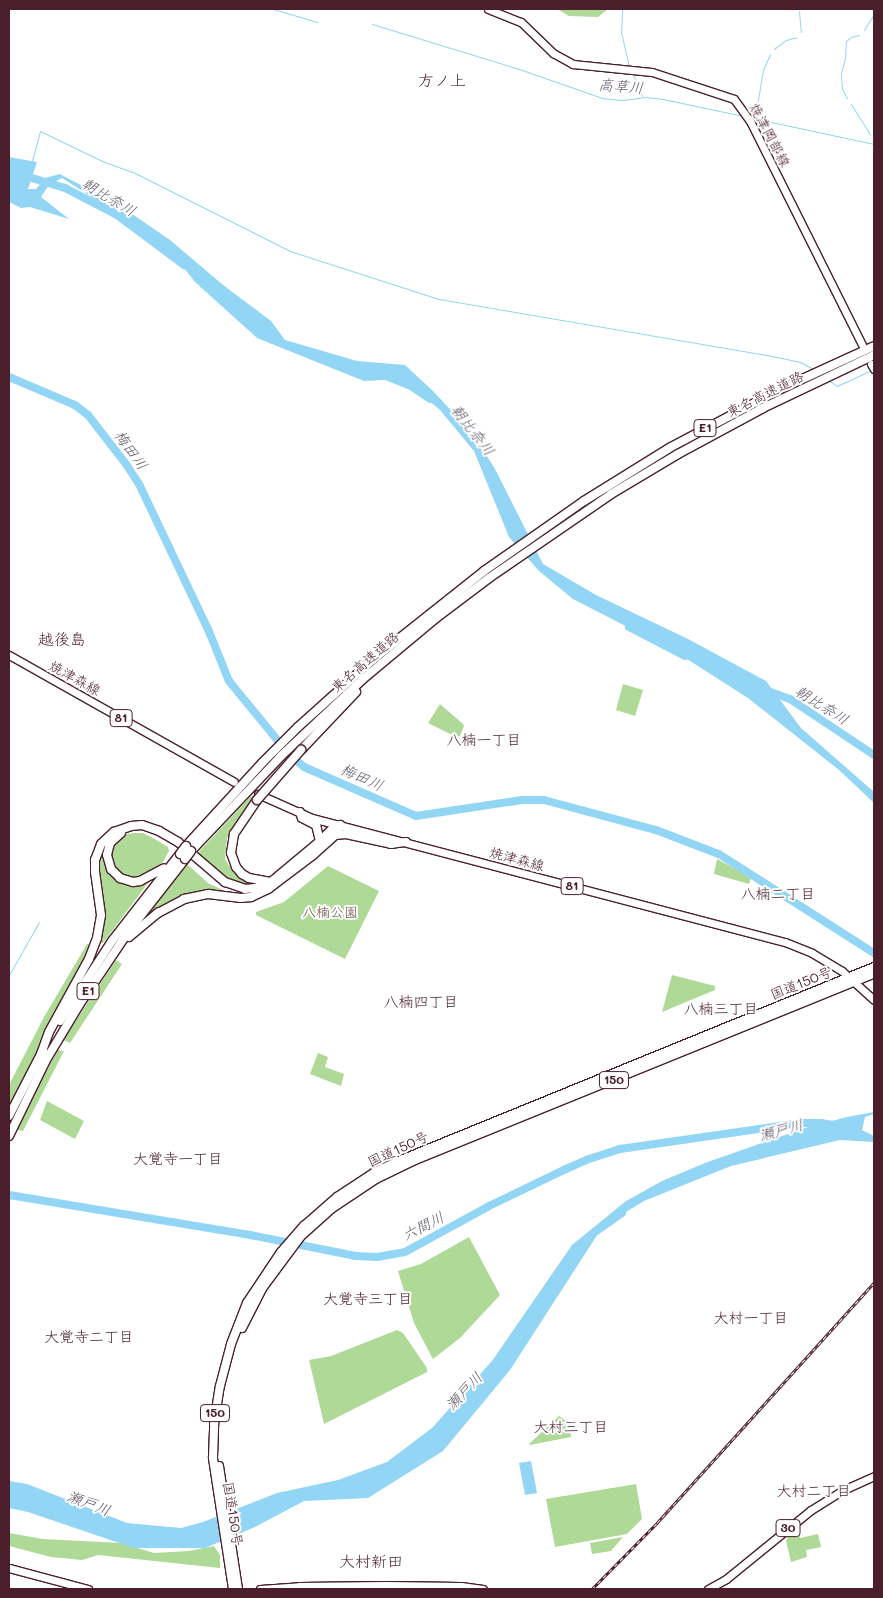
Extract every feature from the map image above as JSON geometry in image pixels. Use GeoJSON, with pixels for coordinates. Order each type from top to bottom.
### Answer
{"type":"FeatureCollection","features":[{"type":"Feature","properties":{"kind":"highway","name":"東名高速道路"},"geometry":{"type":"LineString","coordinates":[[9,1116],[41,1054],[94,967],[129,918],[182,856],[281,756],[387,659],[436,618],[508,564],[549,530],[633,470],[718,421],[784,387],[874,346]]}},
{"type":"Feature","properties":{"kind":"highway","name":"東名高速道路"},"geometry":{"type":"LineString","coordinates":[[189,849],[275,749],[292,732],[376,657],[502,558],[730,425],[874,355]]}},
{"type":"Feature","properties":{"kind":"highway"},"geometry":{"type":"LineString","coordinates":[[269,885],[249,878],[236,868],[231,853],[234,834],[258,797],[387,659]]}},
{"type":"Feature","properties":{"kind":"highway"},"geometry":{"type":"LineString","coordinates":[[300,812],[302,818],[316,825],[320,841]]}},
{"type":"Feature","properties":{"kind":"highway"},"geometry":{"type":"LineString","coordinates":[[182,856],[156,874],[133,882],[120,878],[114,873],[107,855],[110,843],[119,835],[133,829],[144,830],[170,842],[228,888],[251,892],[269,885],[333,828],[340,825]]}},
{"type":"Feature","properties":{"kind":"highway"},"geometry":{"type":"LineString","coordinates":[[109,959],[143,924],[174,904],[208,894],[240,898],[251,897],[299,867],[335,835],[340,825]]}},
{"type":"Feature","properties":{"kind":"highway"},"geometry":{"type":"LineString","coordinates":[[41,1054],[49,1032],[89,959],[97,938],[101,915],[95,872],[96,860],[102,844],[114,832],[131,826],[150,827],[178,842],[219,878],[234,886],[255,888],[269,885]]}},
{"type":"Feature","properties":{"kind":"highway"},"geometry":{"type":"LineString","coordinates":[[335,835],[346,834],[391,844],[406,842]]}},
{"type":"Feature","properties":{"kind":"highway","name":"東名高速道路"},"geometry":{"type":"LineString","coordinates":[[9,1136],[65,1027],[109,959],[182,856]]}},
{"type":"Feature","properties":{"kind":"highway","name":"国道150号"},"geometry":{"type":"LineString","coordinates":[[233,1589],[233,1574],[221,1488],[218,1442],[220,1412],[230,1355],[247,1303],[298,1236],[345,1199],[389,1172],[852,979],[874,967]]}},
{"type":"Feature","properties":{"kind":"highway","name":"国道150号"},"geometry":{"type":"LineString","coordinates":[[852,979],[874,974]]}},
{"type":"Feature","properties":{"kind":"highway","name":"国道150号"},"geometry":{"type":"LineString","coordinates":[[233,1574],[238,1589]]}},
{"type":"Feature","properties":{"kind":"main road","name":"焼津岡部線"},"geometry":{"type":"LineString","coordinates":[[488,9],[521,22],[553,53],[573,64],[664,75],[730,96],[739,104],[746,113],[862,345]]}},
{"type":"Feature","properties":{"kind":"main road","name":"焼津森線"},"geometry":{"type":"LineString","coordinates":[[9,654],[234,782]]}},
{"type":"Feature","properties":{"kind":"main road","name":"焼津森線"},"geometry":{"type":"LineString","coordinates":[[258,797],[340,825],[767,936],[812,953],[852,979],[874,1000]]}},
{"type":"Feature","properties":{"kind":"main road","name":"30"},"geometry":{"type":"LineString","coordinates":[[708,1589],[726,1579],[811,1510],[843,1490],[874,1476]]}},
{"type":"Feature","properties":{"kind":"main road"},"geometry":{"type":"LineString","coordinates":[[9,1568],[88,1589]]}},
{"type":"Feature","properties":{"kind":"main road"},"geometry":{"type":"LineString","coordinates":[[260,1589],[299,1586],[378,1585],[461,1586],[483,1589]]}},
{"type":"Feature","properties":{"kind":"green space"},"geometry":{"type":"Polygon","coordinates":[[[557,9],[608,9],[598,17],[569,16],[557,9]]]}},
{"type":"Feature","properties":{"kind":"green space"},"geometry":{"type":"Polygon","coordinates":[[[623,684],[643,690],[635,716],[616,710],[623,684]]]}},
{"type":"Feature","properties":{"kind":"green space"},"geometry":{"type":"Polygon","coordinates":[[[440,704],[463,724],[460,736],[456,737],[428,723],[440,704]]]}},
{"type":"Feature","properties":{"kind":"green space"},"geometry":{"type":"Polygon","coordinates":[[[251,796],[254,798],[227,838],[225,859],[234,873],[255,885],[241,885],[230,880],[196,855],[251,796]]]}},
{"type":"Feature","properties":{"kind":"green space"},"geometry":{"type":"Polygon","coordinates":[[[143,833],[153,838],[168,847],[169,851],[163,862],[141,877],[123,876],[114,868],[110,852],[112,845],[123,835],[143,833]]]}},
{"type":"Feature","properties":{"kind":"green space"},"geometry":{"type":"Polygon","coordinates":[[[109,839],[105,852],[117,879],[151,879],[103,943],[99,943],[103,898],[98,873],[99,856],[109,839]]]}},
{"type":"Feature","properties":{"kind":"green space"},"geometry":{"type":"Polygon","coordinates":[[[717,859],[751,877],[749,884],[714,874],[717,859]]]}},
{"type":"Feature","properties":{"kind":"green space"},"geometry":{"type":"Polygon","coordinates":[[[187,864],[208,883],[235,896],[205,891],[180,898],[145,918],[187,864]]]}},
{"type":"Feature","properties":{"kind":"green space","name":"八楠公園"},"geometry":{"type":"Polygon","coordinates":[[[328,866],[379,891],[345,959],[256,915],[256,912],[284,902],[328,866]]]}},
{"type":"Feature","properties":{"kind":"green space"},"geometry":{"type":"Polygon","coordinates":[[[87,944],[91,944],[9,1107],[9,1085],[44,1017],[87,944]]]}},
{"type":"Feature","properties":{"kind":"green space"},"geometry":{"type":"Polygon","coordinates":[[[116,960],[122,964],[70,1043],[63,1040],[116,960]]]}},
{"type":"Feature","properties":{"kind":"green space"},"geometry":{"type":"Polygon","coordinates":[[[672,975],[715,986],[715,990],[662,1012],[672,975]]]}},
{"type":"Feature","properties":{"kind":"green space"},"geometry":{"type":"Polygon","coordinates":[[[58,1050],[64,1051],[23,1131],[17,1130],[24,1111],[58,1050]]]}},
{"type":"Feature","properties":{"kind":"green space"},"geometry":{"type":"Polygon","coordinates":[[[318,1053],[328,1057],[325,1067],[344,1074],[341,1086],[310,1074],[318,1053]]]}},
{"type":"Feature","properties":{"kind":"green space"},"geometry":{"type":"Polygon","coordinates":[[[47,1101],[84,1121],[75,1139],[40,1120],[47,1101]]]}},
{"type":"Feature","properties":{"kind":"green space"},"geometry":{"type":"Polygon","coordinates":[[[469,1237],[500,1295],[460,1338],[433,1359],[414,1323],[398,1271],[421,1264],[469,1237]]]}},
{"type":"Feature","properties":{"kind":"green space"},"geometry":{"type":"Polygon","coordinates":[[[397,1330],[403,1333],[427,1368],[427,1372],[324,1424],[309,1360],[331,1356],[397,1330]]]}},
{"type":"Feature","properties":{"kind":"green space"},"geometry":{"type":"Polygon","coordinates":[[[559,1416],[570,1424],[571,1437],[529,1444],[559,1416]]]}},
{"type":"Feature","properties":{"kind":"green space"},"geometry":{"type":"Polygon","coordinates":[[[636,1484],[642,1519],[627,1534],[555,1547],[546,1499],[636,1484]]]}},
{"type":"Feature","properties":{"kind":"green space"},"geometry":{"type":"Polygon","coordinates":[[[797,1528],[800,1538],[818,1534],[821,1547],[806,1550],[807,1557],[791,1562],[786,1541],[788,1536],[797,1528]]]}},
{"type":"Feature","properties":{"kind":"green space"},"geometry":{"type":"Polygon","coordinates":[[[9,1533],[43,1539],[121,1543],[154,1553],[189,1551],[214,1546],[220,1555],[220,1568],[98,1555],[82,1560],[51,1557],[9,1546],[9,1533]]]}},
{"type":"Feature","properties":{"kind":"green space"},"geometry":{"type":"Polygon","coordinates":[[[623,1537],[611,1551],[592,1554],[590,1543],[623,1537]]]}},
{"type":"Feature","properties":{"kind":"water"},"geometry":{"type":"Polygon","coordinates":[[[9,157],[37,162],[28,189],[36,189],[45,178],[60,174],[122,207],[170,240],[223,285],[271,321],[285,340],[357,361],[405,365],[433,391],[473,434],[495,469],[543,564],[596,595],[688,639],[766,681],[801,728],[874,792],[874,803],[839,770],[748,698],[676,652],[573,599],[539,571],[509,537],[474,451],[440,410],[403,379],[364,381],[257,338],[195,282],[174,255],[129,221],[62,178],[49,185],[41,197],[69,219],[30,207],[21,208],[9,202],[9,157]]]}},
{"type":"Feature","properties":{"kind":"water"},"geometry":{"type":"Polygon","coordinates":[[[874,1112],[874,1114],[865,1117],[862,1130],[874,1136],[874,1142],[840,1140],[731,1166],[644,1201],[603,1226],[510,1370],[443,1451],[368,1498],[304,1501],[255,1527],[205,1548],[134,1548],[28,1512],[9,1508],[9,1481],[27,1484],[127,1523],[181,1528],[203,1522],[277,1493],[338,1480],[387,1462],[432,1428],[492,1361],[572,1245],[626,1201],[662,1181],[705,1163],[805,1128],[874,1112]]]}},
{"type":"Feature","properties":{"kind":"water"},"geometry":{"type":"Polygon","coordinates":[[[531,1461],[537,1493],[525,1495],[519,1463],[531,1461]]]}},
{"type":"Feature","properties":{"kind":"waterway","name":"高草川"},"geometry":{"type":"LineString","coordinates":[[273,9],[317,22]]}},
{"type":"Feature","properties":{"kind":"waterway"},"geometry":{"type":"LineString","coordinates":[[622,9],[621,32],[629,66]]}},
{"type":"Feature","properties":{"kind":"waterway"},"geometry":{"type":"LineString","coordinates":[[799,11],[801,32]]}},
{"type":"Feature","properties":{"kind":"waterway"},"geometry":{"type":"LineString","coordinates":[[864,30],[874,14]]}},
{"type":"Feature","properties":{"kind":"waterway","name":"高草川"},"geometry":{"type":"LineString","coordinates":[[372,24],[522,70],[602,98],[622,100],[646,97],[663,99],[743,116]]}},
{"type":"Feature","properties":{"kind":"waterway"},"geometry":{"type":"LineString","coordinates":[[847,98],[842,89],[841,73],[845,58],[846,41],[851,37],[859,35]]}},
{"type":"Feature","properties":{"kind":"waterway"},"geometry":{"type":"LineString","coordinates":[[774,49],[786,40],[797,37]]}},
{"type":"Feature","properties":{"kind":"waterway"},"geometry":{"type":"LineString","coordinates":[[756,111],[763,70],[770,54]]}},
{"type":"Feature","properties":{"kind":"waterway"},"geometry":{"type":"LineString","coordinates":[[632,72],[642,96]]}},
{"type":"Feature","properties":{"kind":"waterway"},"geometry":{"type":"LineString","coordinates":[[851,104],[870,135]]}},
{"type":"Feature","properties":{"kind":"waterway","name":"高草川"},"geometry":{"type":"LineString","coordinates":[[752,118],[874,144]]}},
{"type":"Feature","properties":{"kind":"waterway"},"geometry":{"type":"LineString","coordinates":[[32,161],[40,131],[102,161],[135,173],[290,251],[439,299],[767,355],[800,362],[815,370]]}},
{"type":"Feature","properties":{"kind":"waterway","name":"朝比奈川"},"geometry":{"type":"LineString","coordinates":[[9,171],[65,188],[117,215],[184,265]]}},
{"type":"Feature","properties":{"kind":"waterway"},"geometry":{"type":"LineString","coordinates":[[828,380],[837,386],[871,370]]}},
{"type":"Feature","properties":{"kind":"waterway","name":"朝比奈川"},"geometry":{"type":"LineString","coordinates":[[386,376],[411,386],[430,399]]}},
{"type":"Feature","properties":{"kind":"waterway","name":"梅田川"},"geometry":{"type":"LineString","coordinates":[[9,377],[75,405],[88,415],[126,464],[139,484],[208,629],[229,681],[288,753],[304,767],[416,816],[522,800],[544,800],[656,830],[719,854],[874,953]]}},
{"type":"Feature","properties":{"kind":"waterway","name":"朝比奈川"},"geometry":{"type":"LineString","coordinates":[[629,627],[685,656]]}},
{"type":"Feature","properties":{"kind":"waterway","name":"朝比奈川"},"geometry":{"type":"LineString","coordinates":[[765,690],[790,699],[874,755]]}},
{"type":"Feature","properties":{"kind":"waterway"},"geometry":{"type":"LineString","coordinates":[[9,975],[39,922]]}},
{"type":"Feature","properties":{"kind":"waterway","name":"六間川"},"geometry":{"type":"LineString","coordinates":[[9,1195],[250,1235],[356,1256],[377,1257],[405,1252],[489,1206],[566,1169],[620,1149],[801,1123],[832,1125]]}},
{"type":"Feature","properties":{"kind":"waterway","name":"瀬戸川"},"geometry":{"type":"LineString","coordinates":[[595,1232],[622,1213]]}},
{"type":"Feature","properties":{"kind":"railway"},"geometry":{"type":"LineString","coordinates":[[592,1589],[657,1523],[874,1283]]}},
{"type":"Feature","properties":{"kind":"district","name":"方ノ上"},"geometry":{"type":"Point","coordinates":[442,80]}},
{"type":"Feature","properties":{"kind":"district","name":"越後島"},"geometry":{"type":"Point","coordinates":[62,639]}},
{"type":"Feature","properties":{"kind":"district","name":"八楠一丁目"},"geometry":{"type":"Point","coordinates":[484,740]}},
{"type":"Feature","properties":{"kind":"district","name":"八楠二丁目"},"geometry":{"type":"Point","coordinates":[778,894]}},
{"type":"Feature","properties":{"kind":"district","name":"八楠四丁目"},"geometry":{"type":"Point","coordinates":[421,1002]}},
{"type":"Feature","properties":{"kind":"district","name":"八楠三丁目"},"geometry":{"type":"Point","coordinates":[721,1009]}},
{"type":"Feature","properties":{"kind":"district","name":"大覚寺一丁目"},"geometry":{"type":"Point","coordinates":[178,1159]}},
{"type":"Feature","properties":{"kind":"district","name":"大覚寺三丁目"},"geometry":{"type":"Point","coordinates":[368,1299]}},
{"type":"Feature","properties":{"kind":"district","name":"大村一丁目"},"geometry":{"type":"Point","coordinates":[751,1318]}},
{"type":"Feature","properties":{"kind":"district","name":"大覚寺二丁目"},"geometry":{"type":"Point","coordinates":[89,1337]}},
{"type":"Feature","properties":{"kind":"district","name":"大村三丁目"},"geometry":{"type":"Point","coordinates":[571,1427]}},
{"type":"Feature","properties":{"kind":"district","name":"大村二丁目"},"geometry":{"type":"Point","coordinates":[814,1491]}},
{"type":"Feature","properties":{"kind":"district","name":"大村新田"},"geometry":{"type":"Point","coordinates":[371,1561]}}]}
